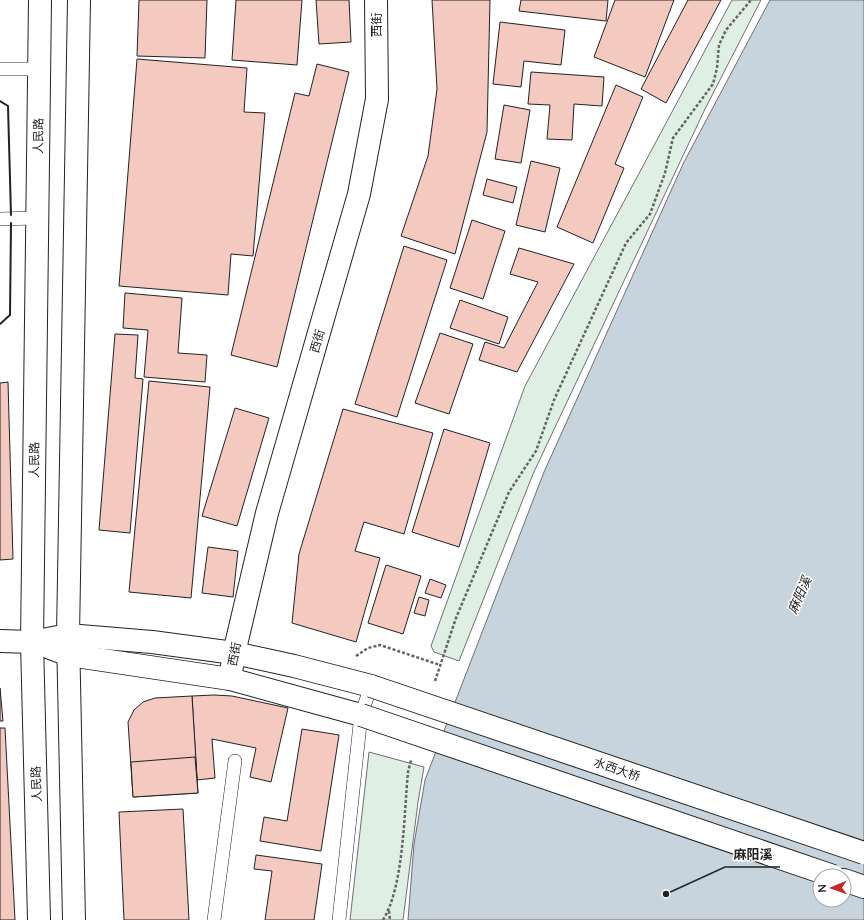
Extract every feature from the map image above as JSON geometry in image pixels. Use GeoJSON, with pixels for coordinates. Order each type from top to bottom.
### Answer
{"type":"FeatureCollection","features":[{"type":"Feature","properties":{"kind":"main road","name":"人民路"},"geometry":{"type":"LineString","coordinates":[[39,920],[32,642],[36,218],[40,0]]}},
{"type":"Feature","properties":{"kind":"main road"},"geometry":{"type":"LineString","coordinates":[[74,920],[69,645],[79,0]]}},
{"type":"Feature","properties":{"kind":"main road","name":"西街"},"geometry":{"type":"LineString","coordinates":[[230,679],[234,653],[267,513],[359,194],[377,99],[376,0]]}},
{"type":"Feature","properties":{"kind":"main road"},"geometry":{"type":"LineString","coordinates":[[0,641],[69,645],[230,679],[361,715],[812,869]]}},
{"type":"Feature","properties":{"kind":"main road","name":"水西大桥"},"geometry":{"type":"LineString","coordinates":[[69,645],[152,642],[234,653],[294,666],[371,686],[864,852]]}},
{"type":"Feature","properties":{"kind":"main road"},"geometry":{"type":"LineString","coordinates":[[852,882],[864,886]]}},
{"type":"Feature","properties":{"kind":"lane"},"geometry":{"type":"LineString","coordinates":[[0,69],[39,69]]}},
{"type":"Feature","properties":{"kind":"lane"},"geometry":{"type":"LineString","coordinates":[[0,219],[36,218]]}},
{"type":"Feature","properties":{"kind":"lane"},"geometry":{"type":"LineString","coordinates":[[339,920],[361,715],[371,686]]}},
{"type":"Feature","properties":{"kind":"lane"},"geometry":{"type":"LineString","coordinates":[[214,920],[235,761]]}},
{"type":"Feature","properties":{"kind":"path"},"geometry":{"type":"LineString","coordinates":[[433,686],[456,618],[509,492],[536,451],[554,400],[626,243],[650,214],[665,173],[673,138],[713,84],[717,68],[719,45],[726,30],[751,0]]}},
{"type":"Feature","properties":{"kind":"path"},"geometry":{"type":"LineString","coordinates":[[380,645],[440,665]]}},
{"type":"Feature","properties":{"kind":"path"},"geometry":{"type":"LineString","coordinates":[[390,920],[389,910],[401,854],[408,772],[411,758]]}},
{"type":"Feature","properties":{"kind":"path"},"geometry":{"type":"LineString","coordinates":[[383,920],[389,910]]}},
{"type":"Feature","properties":{"kind":"green space"},"geometry":{"type":"Polygon","coordinates":[[[732,0],[761,0],[705,109],[533,474],[459,661],[434,652],[431,646],[525,386],[732,0]]]}},
{"type":"Feature","properties":{"kind":"green space"},"geometry":{"type":"Polygon","coordinates":[[[369,752],[424,767],[403,920],[350,920],[369,752]]]}},
{"type":"Feature","properties":{"kind":"water"},"geometry":{"type":"Polygon","coordinates":[[[770,0],[864,0],[864,920],[408,920],[414,844],[425,780],[544,472],[684,162],[770,0]]]}},
{"type":"Feature","properties":{"kind":"building"},"geometry":{"type":"Polygon","coordinates":[[[139,0],[207,0],[205,58],[137,56],[139,0]]]}},
{"type":"Feature","properties":{"kind":"building"},"geometry":{"type":"Polygon","coordinates":[[[236,0],[302,0],[297,65],[232,60],[236,0]]]}},
{"type":"Feature","properties":{"kind":"building"},"geometry":{"type":"Polygon","coordinates":[[[316,0],[349,0],[351,42],[319,44],[316,0]]]}},
{"type":"Feature","properties":{"kind":"building"},"geometry":{"type":"Polygon","coordinates":[[[432,0],[490,0],[487,132],[455,254],[401,236],[428,156],[437,89],[432,0]]]}},
{"type":"Feature","properties":{"kind":"building"},"geometry":{"type":"Polygon","coordinates":[[[521,0],[608,0],[606,21],[519,11],[521,0]]]}},
{"type":"Feature","properties":{"kind":"building"},"geometry":{"type":"Polygon","coordinates":[[[615,0],[674,0],[645,77],[594,57],[615,0]]]}},
{"type":"Feature","properties":{"kind":"building"},"geometry":{"type":"Polygon","coordinates":[[[688,0],[721,0],[666,103],[641,89],[688,0]]]}},
{"type":"Feature","properties":{"kind":"building"},"geometry":{"type":"Polygon","coordinates":[[[500,22],[565,30],[561,65],[524,61],[521,87],[493,84],[500,22]]]}},
{"type":"Feature","properties":{"kind":"building"},"geometry":{"type":"Polygon","coordinates":[[[137,59],[247,68],[244,112],[265,113],[253,256],[231,254],[228,295],[119,286],[137,59]]]}},
{"type":"Feature","properties":{"kind":"building"},"geometry":{"type":"Polygon","coordinates":[[[317,64],[349,72],[277,367],[231,355],[295,93],[309,96],[317,64]]]}},
{"type":"Feature","properties":{"kind":"building"},"geometry":{"type":"Polygon","coordinates":[[[531,72],[604,77],[602,106],[574,104],[572,140],[547,139],[550,105],[528,104],[531,72]]]}},
{"type":"Feature","properties":{"kind":"building"},"geometry":{"type":"Polygon","coordinates":[[[616,85],[643,97],[615,164],[624,168],[593,243],[557,227],[616,85]]]}},
{"type":"Feature","properties":{"kind":"building"},"geometry":{"type":"Polygon","coordinates":[[[504,105],[530,110],[521,163],[495,159],[504,105]]]}},
{"type":"Feature","properties":{"kind":"building"},"geometry":{"type":"Polygon","coordinates":[[[531,161],[560,168],[545,232],[516,225],[531,161]]]}},
{"type":"Feature","properties":{"kind":"building"},"geometry":{"type":"Polygon","coordinates":[[[487,179],[517,187],[513,203],[483,195],[487,179]]]}},
{"type":"Feature","properties":{"kind":"building"},"geometry":{"type":"Polygon","coordinates":[[[472,220],[505,231],[483,299],[450,288],[472,220]]]}},
{"type":"Feature","properties":{"kind":"building"},"geometry":{"type":"Polygon","coordinates":[[[404,246],[447,260],[397,417],[355,404],[404,246]]]}},
{"type":"Feature","properties":{"kind":"building"},"geometry":{"type":"Polygon","coordinates":[[[519,248],[574,264],[517,372],[479,360],[485,342],[504,348],[538,282],[510,274],[519,248]]]}},
{"type":"Feature","properties":{"kind":"building"},"geometry":{"type":"Polygon","coordinates":[[[125,293],[182,298],[178,353],[207,355],[205,382],[144,377],[148,330],[123,328],[125,293]]]}},
{"type":"Feature","properties":{"kind":"building"},"geometry":{"type":"Polygon","coordinates":[[[460,300],[508,317],[499,344],[450,328],[460,300]]]}},
{"type":"Feature","properties":{"kind":"building"},"geometry":{"type":"Polygon","coordinates":[[[440,333],[473,344],[449,414],[415,403],[440,333]]]}},
{"type":"Feature","properties":{"kind":"building"},"geometry":{"type":"Polygon","coordinates":[[[115,334],[138,335],[135,378],[143,379],[130,533],[99,530],[115,334]]]}},
{"type":"Feature","properties":{"kind":"building"},"geometry":{"type":"Polygon","coordinates":[[[149,381],[210,387],[191,598],[129,592],[149,381]]]}},
{"type":"Feature","properties":{"kind":"building"},"geometry":{"type":"Polygon","coordinates":[[[8,382],[13,559],[0,560],[0,383],[8,382]]]}},
{"type":"Feature","properties":{"kind":"building"},"geometry":{"type":"Polygon","coordinates":[[[235,408],[269,418],[237,526],[202,516],[235,408]]]}},
{"type":"Feature","properties":{"kind":"building"},"geometry":{"type":"Polygon","coordinates":[[[343,409],[433,433],[404,534],[364,522],[355,551],[380,558],[356,642],[292,623],[299,554],[343,409]]]}},
{"type":"Feature","properties":{"kind":"building"},"geometry":{"type":"Polygon","coordinates":[[[444,429],[490,443],[459,547],[412,532],[444,429]]]}},
{"type":"Feature","properties":{"kind":"building"},"geometry":{"type":"Polygon","coordinates":[[[208,547],[238,551],[233,597],[202,593],[208,547]]]}},
{"type":"Feature","properties":{"kind":"building"},"geometry":{"type":"Polygon","coordinates":[[[386,565],[421,576],[403,634],[368,623],[386,565]]]}},
{"type":"Feature","properties":{"kind":"building"},"geometry":{"type":"Polygon","coordinates":[[[430,579],[446,585],[441,598],[425,593],[430,579]]]}},
{"type":"Feature","properties":{"kind":"building"},"geometry":{"type":"Polygon","coordinates":[[[419,597],[429,600],[425,616],[414,613],[419,597]]]}},
{"type":"Feature","properties":{"kind":"building"},"geometry":{"type":"Polygon","coordinates":[[[0,688],[3,721],[0,721],[0,688]]]}},
{"type":"Feature","properties":{"kind":"building"},"geometry":{"type":"Polygon","coordinates":[[[192,696],[232,696],[288,708],[271,782],[250,777],[256,748],[212,739],[215,778],[197,780],[192,696]]]}},
{"type":"Feature","properties":{"kind":"building"},"geometry":{"type":"Polygon","coordinates":[[[192,696],[198,793],[133,797],[128,722],[134,710],[143,702],[155,698],[192,696]]]}},
{"type":"Feature","properties":{"kind":"building"},"geometry":{"type":"Polygon","coordinates":[[[0,728],[5,728],[15,920],[0,920],[0,728]]]}},
{"type":"Feature","properties":{"kind":"building"},"geometry":{"type":"Polygon","coordinates":[[[302,729],[339,735],[321,851],[260,841],[264,817],[287,821],[302,729]]]}},
{"type":"Feature","properties":{"kind":"building"},"geometry":{"type":"Polygon","coordinates":[[[195,757],[198,793],[133,797],[131,762],[195,757]]]}},
{"type":"Feature","properties":{"kind":"building"},"geometry":{"type":"Polygon","coordinates":[[[183,809],[189,920],[124,920],[119,812],[183,809]]]}},
{"type":"Feature","properties":{"kind":"building"},"geometry":{"type":"Polygon","coordinates":[[[256,855],[322,864],[314,920],[265,920],[272,871],[254,869],[256,855]]]}},
{"type":"Feature","properties":{"kind":"wall"},"geometry":{"type":"LineString","coordinates":[[0,101],[8,106],[11,215]]}},
{"type":"Feature","properties":{"kind":"wall"},"geometry":{"type":"LineString","coordinates":[[0,324],[10,315],[11,223]]}},
{"type":"Feature","properties":{"kind":"place","name":"麻阳溪"},"geometry":{"type":"Point","coordinates":[666,894]}}]}
